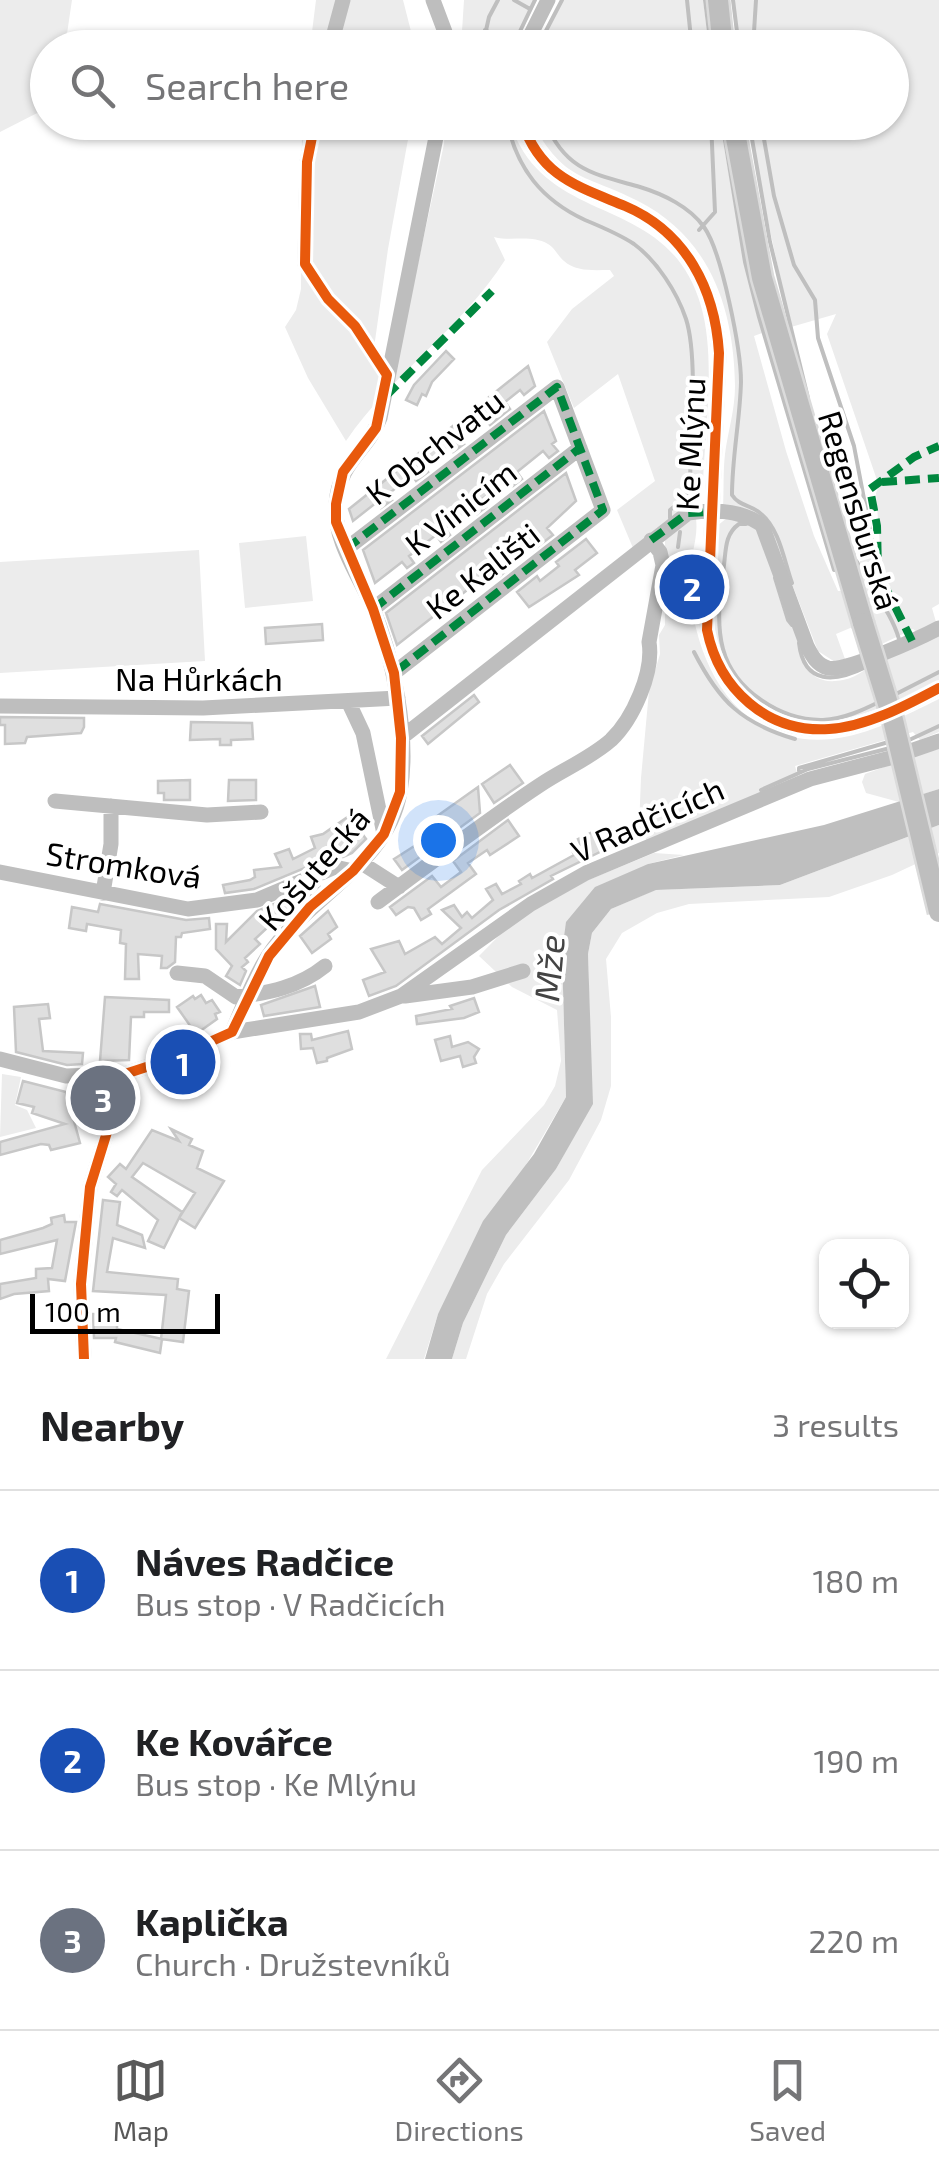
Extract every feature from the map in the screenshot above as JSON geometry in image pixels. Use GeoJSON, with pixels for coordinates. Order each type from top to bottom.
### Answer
{"type":"FeatureCollection","features":[{"type":"Feature","properties":{"kind":"main road"},"geometry":{"type":"LineString","coordinates":[[718,0],[721,30]]}},
{"type":"Feature","properties":{"kind":"main road","name":"Regensburská"},"geometry":{"type":"LineString","coordinates":[[736,140],[762,278],[893,720],[939,912]]}},
{"type":"Feature","properties":{"kind":"street"},"geometry":{"type":"LineString","coordinates":[[335,30],[343,0]]}},
{"type":"Feature","properties":{"kind":"street"},"geometry":{"type":"LineString","coordinates":[[433,0],[444,30]]}},
{"type":"Feature","properties":{"kind":"street"},"geometry":{"type":"LineString","coordinates":[[533,30],[548,0]]}},
{"type":"Feature","properties":{"kind":"street"},"geometry":{"type":"LineString","coordinates":[[311,140],[307,162],[305,264],[328,299],[355,326],[387,375]]}},
{"type":"Feature","properties":{"kind":"street","name":"Košutecká"},"geometry":{"type":"LineString","coordinates":[[232,1032],[268,956],[310,907],[356,866],[384,834],[400,792],[401,738],[394,672],[374,608],[336,522],[338,486],[350,460],[376,428],[435,140]]}},
{"type":"Feature","properties":{"kind":"street","name":"Ke Mlýnu"},"geometry":{"type":"LineString","coordinates":[[532,140],[541,158],[564,180],[626,206],[666,231],[683,249],[707,290],[716,318],[719,352],[706,608],[714,658],[731,686],[754,709],[788,725],[826,730],[862,722],[939,688]]}},
{"type":"Feature","properties":{"kind":"street","name":"K Obchvatu"},"geometry":{"type":"LineString","coordinates":[[346,549],[557,387],[580,448]]}},
{"type":"Feature","properties":{"kind":"street","name":"Ke Kališti"},"geometry":{"type":"LineString","coordinates":[[394,672],[603,510],[580,448]]}},
{"type":"Feature","properties":{"kind":"street","name":"K Vinicím"},"geometry":{"type":"LineString","coordinates":[[374,608],[580,448]]}},
{"type":"Feature","properties":{"kind":"street"},"geometry":{"type":"LineString","coordinates":[[401,738],[688,513],[744,514],[762,525],[807,646],[819,664],[829,668],[846,666],[939,628]]}},
{"type":"Feature","properties":{"kind":"street"},"geometry":{"type":"LineString","coordinates":[[378,902],[538,786],[609,742],[621,728],[642,686],[651,654],[649,642],[664,564],[651,540]]}},
{"type":"Feature","properties":{"kind":"street","name":"Na Hůrkách"},"geometry":{"type":"LineString","coordinates":[[0,706],[203,708],[398,698]]}},
{"type":"Feature","properties":{"kind":"street"},"geometry":{"type":"LineString","coordinates":[[348,701],[363,733],[384,834]]}},
{"type":"Feature","properties":{"kind":"street","name":"V Radčicích"},"geometry":{"type":"LineString","coordinates":[[401,996],[531,904],[586,873],[810,779],[890,758],[939,740]]}},
{"type":"Feature","properties":{"kind":"street"},"geometry":{"type":"LineString","coordinates":[[55,802],[206,815],[261,812]]}},
{"type":"Feature","properties":{"kind":"street"},"geometry":{"type":"LineString","coordinates":[[103,893],[111,844],[111,806]]}},
{"type":"Feature","properties":{"kind":"street"},"geometry":{"type":"LineString","coordinates":[[356,866],[399,887]]}},
{"type":"Feature","properties":{"kind":"street","name":"Stromková"},"geometry":{"type":"LineString","coordinates":[[0,872],[188,908],[257,900],[336,867],[356,866]]}},
{"type":"Feature","properties":{"kind":"street"},"geometry":{"type":"LineString","coordinates":[[177,973],[205,976],[236,998],[279,990],[311,977],[325,966]]}},
{"type":"Feature","properties":{"kind":"street","name":"V Radčicích"},"geometry":{"type":"LineString","coordinates":[[0,1059],[66,1076],[125,1074],[174,1058],[232,1032],[360,1012],[401,996],[472,986],[523,972]]}},
{"type":"Feature","properties":{"kind":"street"},"geometry":{"type":"LineString","coordinates":[[84,1359],[82,1284],[90,1187],[125,1074]]}},
{"type":"Feature","properties":{"kind":"shaded area"},"geometry":{"type":"Polygon","coordinates":[[[0,0],[72,0],[68,30],[30,30],[30,117],[0,132],[0,0]]]}},
{"type":"Feature","properties":{"kind":"shaded area"},"geometry":{"type":"Polygon","coordinates":[[[316,0],[403,0],[411,30],[312,30],[316,0]]]}},
{"type":"Feature","properties":{"kind":"shaded area"},"geometry":{"type":"Polygon","coordinates":[[[464,0],[537,0],[522,30],[462,30],[464,0]]]}},
{"type":"Feature","properties":{"kind":"shaded area"},"geometry":{"type":"Polygon","coordinates":[[[563,0],[703,0],[707,30],[547,30],[563,0]]]}},
{"type":"Feature","properties":{"kind":"shaded area"},"geometry":{"type":"Polygon","coordinates":[[[734,0],[939,0],[939,604],[932,608],[936,622],[918,633],[913,629],[882,644],[855,569],[863,557],[880,546],[876,493],[879,486],[827,334],[836,314],[791,327],[753,140],[909,140],[909,30],[738,30],[734,0]]]}},
{"type":"Feature","properties":{"kind":"shaded area"},"geometry":{"type":"Polygon","coordinates":[[[302,140],[408,140],[372,362],[381,366],[400,346],[444,140],[518,140],[527,157],[550,181],[636,226],[662,244],[685,269],[701,306],[708,348],[703,483],[696,505],[633,548],[617,510],[655,481],[618,374],[574,408],[547,342],[572,309],[614,276],[610,270],[574,267],[550,245],[534,239],[494,237],[505,260],[488,285],[384,394],[346,441],[308,378],[285,327],[296,310],[301,289],[302,140]]]}},
{"type":"Feature","properties":{"kind":"shaded area"},"geometry":{"type":"Polygon","coordinates":[[[723,140],[744,262],[762,333],[754,336],[814,536],[855,626],[836,634],[845,659],[835,662],[818,651],[773,535],[723,508],[725,454],[735,395],[734,358],[723,304],[701,256],[663,216],[577,174],[555,157],[544,142],[723,140]]]}},
{"type":"Feature","properties":{"kind":"shaded area"},"geometry":{"type":"Polygon","coordinates":[[[727,518],[749,523],[762,540],[786,618],[814,676],[831,681],[849,678],[883,657],[939,632],[939,681],[870,711],[822,721],[776,711],[754,697],[726,665],[715,627],[717,526],[727,518]]]}},
{"type":"Feature","properties":{"kind":"shaded area"},"geometry":{"type":"Polygon","coordinates":[[[696,519],[689,578],[693,616],[712,672],[747,716],[771,730],[799,738],[832,739],[873,729],[939,699],[939,732],[920,740],[913,732],[795,766],[798,776],[647,841],[639,828],[641,778],[649,691],[660,654],[659,635],[665,625],[665,540],[689,520],[696,519]]]}},
{"type":"Feature","properties":{"kind":"shaded area"},"geometry":{"type":"Polygon","coordinates":[[[306,536],[313,601],[245,608],[239,543],[306,536]]]}},
{"type":"Feature","properties":{"kind":"shaded area"},"geometry":{"type":"Polygon","coordinates":[[[199,550],[205,661],[0,673],[0,562],[199,550]]]}},
{"type":"Feature","properties":{"kind":"shaded area"},"geometry":{"type":"Polygon","coordinates":[[[939,747],[939,789],[899,802],[866,793],[862,782],[865,774],[939,747]]]}},
{"type":"Feature","properties":{"kind":"shaded area"},"geometry":{"type":"Polygon","coordinates":[[[939,789],[939,825],[780,885],[656,890],[611,909],[592,933],[588,954],[593,1104],[556,1169],[506,1235],[463,1323],[452,1359],[425,1359],[438,1314],[483,1221],[534,1154],[566,1097],[562,952],[566,922],[595,887],[648,864],[824,825],[939,789]]]}},
{"type":"Feature","properties":{"kind":"shaded area"},"geometry":{"type":"Polygon","coordinates":[[[939,825],[939,853],[829,897],[689,904],[657,913],[622,933],[606,959],[611,1086],[601,1120],[569,1180],[504,1264],[487,1294],[466,1359],[452,1359],[463,1323],[506,1235],[556,1169],[592,1104],[588,954],[592,933],[611,909],[655,890],[780,885],[939,825]]]}},
{"type":"Feature","properties":{"kind":"shaded area"},"geometry":{"type":"Polygon","coordinates":[[[654,853],[684,855],[648,864],[562,953],[566,1097],[438,1314],[424,1359],[386,1359],[482,1170],[544,1105],[555,1086],[561,1061],[557,1010],[512,987],[479,956],[530,904],[654,853]]]}},
{"type":"Feature","properties":{"kind":"shaded area"},"geometry":{"type":"Polygon","coordinates":[[[2,1074],[21,1077],[15,1105],[27,1110],[36,1128],[0,1137],[2,1074]]]}},
{"type":"Feature","properties":{"kind":"building"},"geometry":{"type":"Polygon","coordinates":[[[446,351],[454,359],[432,382],[426,396],[422,394],[417,405],[406,400],[414,385],[446,351]]]}},
{"type":"Feature","properties":{"kind":"building"},"geometry":{"type":"Polygon","coordinates":[[[528,366],[535,386],[524,395],[520,390],[505,402],[510,409],[490,425],[484,418],[458,438],[464,444],[453,452],[448,446],[423,466],[428,472],[416,481],[412,475],[387,495],[392,500],[381,508],[377,502],[353,521],[349,509],[528,366]]]}},
{"type":"Feature","properties":{"kind":"building"},"geometry":{"type":"Polygon","coordinates":[[[544,411],[556,441],[552,444],[558,451],[549,458],[543,451],[517,472],[522,479],[513,486],[508,479],[481,500],[486,507],[477,514],[472,507],[445,528],[450,535],[441,542],[436,535],[409,556],[414,563],[407,568],[402,562],[375,583],[363,550],[544,411]]]}},
{"type":"Feature","properties":{"kind":"building"},"geometry":{"type":"Polygon","coordinates":[[[566,473],[576,501],[547,528],[553,535],[533,550],[528,543],[502,563],[507,570],[500,576],[494,569],[397,645],[386,613],[566,473]]]}},
{"type":"Feature","properties":{"kind":"building"},"geometry":{"type":"Polygon","coordinates":[[[586,539],[597,553],[575,570],[579,575],[529,607],[517,592],[537,576],[540,581],[559,566],[556,562],[586,539]]]}},
{"type":"Feature","properties":{"kind":"building"},"geometry":{"type":"Polygon","coordinates":[[[322,624],[323,640],[266,644],[265,628],[322,624]]]}},
{"type":"Feature","properties":{"kind":"building"},"geometry":{"type":"Polygon","coordinates":[[[474,695],[479,702],[428,744],[422,736],[474,695]]]}},
{"type":"Feature","properties":{"kind":"building"},"geometry":{"type":"Polygon","coordinates":[[[0,717],[84,718],[84,727],[81,733],[27,737],[25,743],[5,744],[5,725],[0,725],[0,717]]]}},
{"type":"Feature","properties":{"kind":"building"},"geometry":{"type":"Polygon","coordinates":[[[191,722],[252,723],[253,739],[231,740],[231,745],[220,745],[220,739],[190,740],[191,722]]]}},
{"type":"Feature","properties":{"kind":"building"},"geometry":{"type":"Polygon","coordinates":[[[510,765],[523,783],[494,803],[482,784],[510,765]]]}},
{"type":"Feature","properties":{"kind":"building"},"geometry":{"type":"Polygon","coordinates":[[[190,780],[190,800],[164,800],[164,793],[158,793],[158,781],[190,780]]]}},
{"type":"Feature","properties":{"kind":"building"},"geometry":{"type":"Polygon","coordinates":[[[229,780],[256,780],[256,800],[228,801],[229,780]]]}},
{"type":"Feature","properties":{"kind":"building"},"geometry":{"type":"Polygon","coordinates":[[[478,787],[480,813],[402,870],[394,859],[441,829],[433,819],[478,787]]]}},
{"type":"Feature","properties":{"kind":"building"},"geometry":{"type":"Polygon","coordinates":[[[349,816],[366,839],[352,853],[331,857],[254,889],[225,893],[223,885],[250,880],[255,877],[254,870],[281,867],[275,854],[289,849],[293,859],[315,848],[311,837],[323,834],[349,816]]]}},
{"type":"Feature","properties":{"kind":"building"},"geometry":{"type":"Polygon","coordinates":[[[508,820],[519,836],[490,855],[487,850],[468,863],[476,874],[428,909],[431,914],[421,920],[414,908],[408,907],[396,915],[390,907],[432,876],[441,887],[461,872],[453,861],[508,820]]]}},
{"type":"Feature","properties":{"kind":"building"},"geometry":{"type":"Polygon","coordinates":[[[599,829],[608,848],[551,876],[553,879],[499,910],[396,986],[369,996],[363,980],[385,972],[371,949],[399,941],[405,954],[435,937],[442,944],[461,928],[442,910],[454,905],[462,917],[467,912],[472,918],[493,900],[486,889],[496,884],[502,894],[521,884],[519,881],[530,874],[532,878],[574,855],[572,850],[581,846],[578,839],[599,829]]]}},
{"type":"Feature","properties":{"kind":"building"},"geometry":{"type":"Polygon","coordinates":[[[320,885],[274,930],[269,926],[255,939],[260,944],[245,958],[248,962],[242,967],[246,971],[240,985],[226,976],[232,966],[216,949],[216,924],[227,924],[226,942],[257,911],[320,885]]]}},
{"type":"Feature","properties":{"kind":"building"},"geometry":{"type":"Polygon","coordinates":[[[100,904],[186,920],[209,918],[210,929],[176,937],[175,962],[167,968],[161,968],[162,956],[138,954],[139,979],[125,979],[126,944],[120,943],[121,930],[87,924],[86,931],[69,928],[72,907],[98,912],[100,904]]]}},
{"type":"Feature","properties":{"kind":"building"},"geometry":{"type":"Polygon","coordinates":[[[328,911],[337,927],[328,934],[331,939],[312,953],[300,936],[328,911]]]}},
{"type":"Feature","properties":{"kind":"building"},"geometry":{"type":"Polygon","coordinates":[[[315,986],[320,1007],[264,1016],[261,1005],[315,986]]]}},
{"type":"Feature","properties":{"kind":"building"},"geometry":{"type":"Polygon","coordinates":[[[201,995],[206,1003],[212,1000],[220,1012],[215,1014],[217,1019],[196,1034],[177,1007],[201,995]]]}},
{"type":"Feature","properties":{"kind":"building"},"geometry":{"type":"Polygon","coordinates":[[[105,997],[169,1000],[169,1012],[144,1012],[144,1017],[131,1017],[129,1060],[100,1061],[105,997]]]}},
{"type":"Feature","properties":{"kind":"building"},"geometry":{"type":"Polygon","coordinates":[[[474,998],[479,1012],[464,1018],[417,1024],[416,1016],[452,1009],[450,1006],[474,998]]]}},
{"type":"Feature","properties":{"kind":"building"},"geometry":{"type":"Polygon","coordinates":[[[48,1004],[50,1018],[39,1019],[43,1051],[83,1053],[82,1064],[67,1065],[16,1052],[14,1007],[48,1004]]]}},
{"type":"Feature","properties":{"kind":"building"},"geometry":{"type":"Polygon","coordinates":[[[348,1031],[352,1049],[327,1061],[317,1063],[313,1048],[301,1049],[300,1034],[311,1034],[312,1040],[348,1031]]]}},
{"type":"Feature","properties":{"kind":"building"},"geometry":{"type":"Polygon","coordinates":[[[450,1036],[452,1047],[468,1042],[479,1049],[474,1057],[476,1063],[463,1067],[460,1056],[441,1061],[435,1040],[450,1036]]]}},
{"type":"Feature","properties":{"kind":"building"},"geometry":{"type":"Polygon","coordinates":[[[23,1081],[66,1092],[80,1143],[51,1150],[49,1145],[41,1144],[0,1155],[0,1142],[65,1124],[32,1113],[34,1107],[17,1103],[23,1081]]]}},
{"type":"Feature","properties":{"kind":"building"},"geometry":{"type":"Polygon","coordinates":[[[171,1129],[192,1139],[189,1145],[203,1151],[197,1168],[224,1181],[195,1228],[179,1218],[164,1248],[148,1241],[158,1220],[122,1190],[117,1196],[111,1192],[116,1184],[108,1177],[120,1164],[126,1169],[152,1130],[179,1141],[171,1129]],[[143,1163],[132,1177],[182,1212],[179,1218],[195,1193],[143,1163]]]}},
{"type":"Feature","properties":{"kind":"building"},"geometry":{"type":"Polygon","coordinates":[[[103,1200],[120,1202],[117,1225],[142,1235],[145,1248],[113,1238],[107,1272],[178,1279],[177,1289],[189,1291],[183,1342],[161,1339],[166,1295],[93,1291],[103,1200]]]}},
{"type":"Feature","properties":{"kind":"building"},"geometry":{"type":"Polygon","coordinates":[[[64,1215],[65,1222],[76,1222],[65,1281],[48,1279],[49,1291],[0,1299],[0,1284],[36,1278],[36,1269],[52,1268],[57,1240],[0,1254],[0,1240],[43,1228],[52,1224],[51,1218],[64,1215]]]}},
{"type":"Feature","properties":{"kind":"building"},"geometry":{"type":"Polygon","coordinates":[[[93,1314],[117,1315],[117,1329],[162,1339],[160,1353],[115,1342],[116,1338],[94,1338],[93,1314]]]}},
{"type":"Feature","properties":{"kind":"waterway"},"geometry":{"type":"LineString","coordinates":[[486,30],[498,0]]}},
{"type":"Feature","properties":{"kind":"waterway"},"geometry":{"type":"LineString","coordinates":[[514,0],[530,9]]}},
{"type":"Feature","properties":{"kind":"waterway"},"geometry":{"type":"LineString","coordinates":[[521,30],[535,0]]}},
{"type":"Feature","properties":{"kind":"waterway"},"geometry":{"type":"LineString","coordinates":[[546,30],[562,0]]}},
{"type":"Feature","properties":{"kind":"waterway"},"geometry":{"type":"LineString","coordinates":[[687,0],[690,30]]}},
{"type":"Feature","properties":{"kind":"waterway"},"geometry":{"type":"LineString","coordinates":[[705,0],[709,30]]}},
{"type":"Feature","properties":{"kind":"waterway"},"geometry":{"type":"LineString","coordinates":[[733,0],[737,30]]}},
{"type":"Feature","properties":{"kind":"waterway"},"geometry":{"type":"LineString","coordinates":[[754,30],[756,0]]}},
{"type":"Feature","properties":{"kind":"waterway"},"geometry":{"type":"LineString","coordinates":[[511,140],[525,168],[544,193],[570,212],[634,244],[651,259],[682,309],[692,354],[690,481],[685,498],[670,510],[670,518]]}},
{"type":"Feature","properties":{"kind":"waterway"},"geometry":{"type":"LineString","coordinates":[[554,140],[583,168],[675,202],[698,220],[711,240],[729,302],[740,367],[732,495],[767,520],[781,546],[792,583]]}},
{"type":"Feature","properties":{"kind":"waterway"},"geometry":{"type":"LineString","coordinates":[[699,230],[715,212],[712,140]]}},
{"type":"Feature","properties":{"kind":"waterway"},"geometry":{"type":"LineString","coordinates":[[725,140],[745,262],[834,570]]}},
{"type":"Feature","properties":{"kind":"waterway"},"geometry":{"type":"LineString","coordinates":[[752,140],[770,242],[808,398]]}},
{"type":"Feature","properties":{"kind":"waterway"},"geometry":{"type":"LineString","coordinates":[[764,140],[774,196],[794,265],[815,300],[818,338],[854,446],[872,541]]}},
{"type":"Feature","properties":{"kind":"waterway"},"geometry":{"type":"LineString","coordinates":[[746,524],[739,524],[729,537],[719,607],[723,649],[737,678],[776,709],[807,719],[838,718],[881,701]]}},
{"type":"Feature","properties":{"kind":"waterway"},"geometry":{"type":"LineString","coordinates":[[678,547],[680,532]]}},
{"type":"Feature","properties":{"kind":"waterway"},"geometry":{"type":"LineString","coordinates":[[851,547],[899,639]]}},
{"type":"Feature","properties":{"kind":"waterway"},"geometry":{"type":"LineString","coordinates":[[775,578],[792,625]]}},
{"type":"Feature","properties":{"kind":"waterway"},"geometry":{"type":"LineString","coordinates":[[799,643],[807,667],[823,677],[844,676],[866,667]]}},
{"type":"Feature","properties":{"kind":"waterway"},"geometry":{"type":"LineString","coordinates":[[694,652],[713,684],[734,708],[760,726],[795,739]]}},
{"type":"Feature","properties":{"kind":"waterway"},"geometry":{"type":"LineString","coordinates":[[894,695],[939,672]]}},
{"type":"Feature","properties":{"kind":"waterway"},"geometry":{"type":"LineString","coordinates":[[907,741],[939,726]]}},
{"type":"Feature","properties":{"kind":"waterway"},"geometry":{"type":"LineString","coordinates":[[799,771],[892,741]]}},
{"type":"Feature","properties":{"kind":"waterway"},"geometry":{"type":"LineString","coordinates":[[761,790],[808,769],[894,747]]}},
{"type":"Feature","properties":{"kind":"marked path"},"geometry":{"type":"LineString","coordinates":[[386,396],[492,291]]}},
{"type":"Feature","properties":{"kind":"marked path"},"geometry":{"type":"LineString","coordinates":[[346,549],[557,387],[603,510],[394,673]]}},
{"type":"Feature","properties":{"kind":"marked path"},"geometry":{"type":"LineString","coordinates":[[912,641],[878,572],[877,526],[870,489],[914,457],[939,446]]}},
{"type":"Feature","properties":{"kind":"marked path"},"geometry":{"type":"LineString","coordinates":[[373,609],[580,448]]}},
{"type":"Feature","properties":{"kind":"marked path"},"geometry":{"type":"LineString","coordinates":[[882,482],[939,478]]}},
{"type":"Feature","properties":{"kind":"marked path"},"geometry":{"type":"LineString","coordinates":[[651,540],[688,513],[711,512]]}},
{"type":"Feature","properties":{"kind":"cycle path"},"geometry":{"type":"LineString","coordinates":[[84,1359],[81,1284],[90,1187],[125,1074],[174,1058],[232,1032],[269,956],[310,907],[353,871],[384,834],[400,792],[401,738],[394,673],[373,609],[336,522],[343,472],[376,428],[387,375],[355,326],[328,299],[305,264],[307,162],[311,140]]}},
{"type":"Feature","properties":{"kind":"cycle path"},"geometry":{"type":"LineString","coordinates":[[530,140],[539,156],[563,177],[646,217],[665,231],[704,285],[719,353],[707,630],[722,671],[749,703],[766,715],[806,728],[829,729],[872,720],[939,688]]}},
{"type":"Feature","properties":{"kind":"place","name":"Ke Kovářce"},"geometry":{"type":"Point","coordinates":[692,587]}},
{"type":"Feature","properties":{"kind":"place","name":"Náves Radčice"},"geometry":{"type":"Point","coordinates":[183,1062]}},
{"type":"Feature","properties":{"kind":"place","name":"Kaplička"},"geometry":{"type":"Point","coordinates":[103,1098]}},
{"type":"Feature","properties":{"kind":"water label","name":"Mže"},"geometry":{"type":"Point","coordinates":[548,968]}}]}
